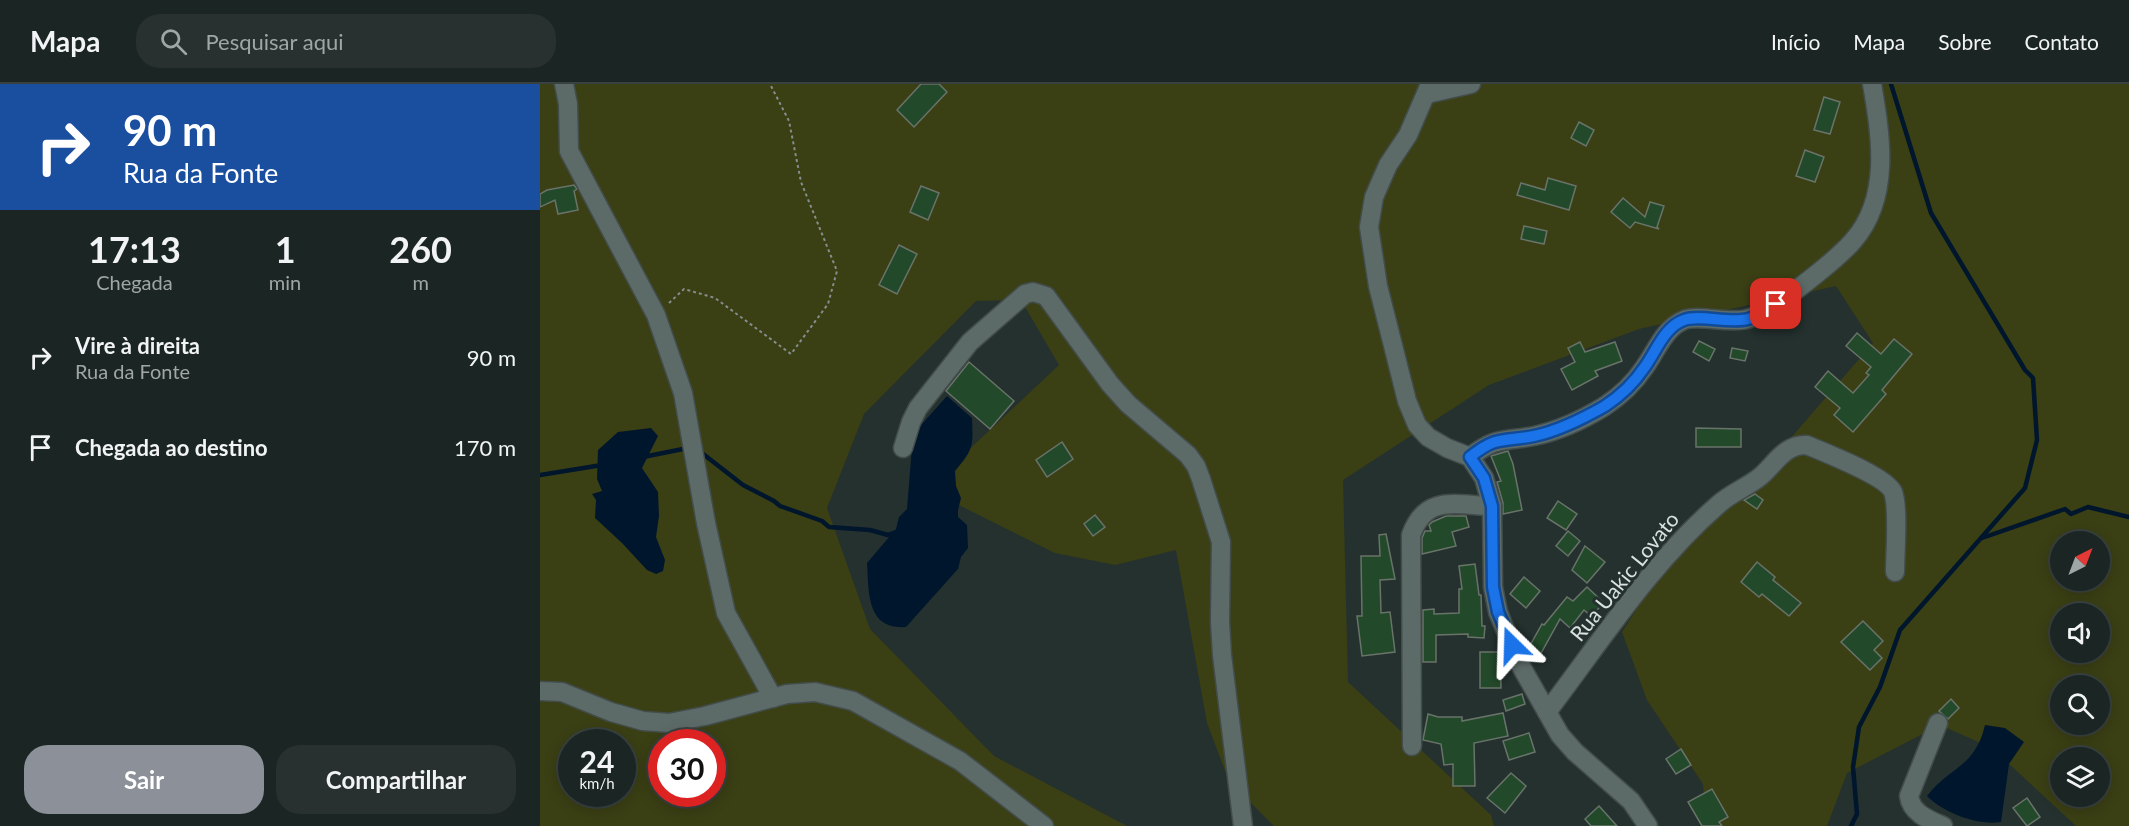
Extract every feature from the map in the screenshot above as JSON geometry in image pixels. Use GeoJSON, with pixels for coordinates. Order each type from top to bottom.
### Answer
{"type":"FeatureCollection","features":[{"type":"Feature","properties":{"kind":"street"},"geometry":{"type":"LineString","coordinates":[[564,84],[568,104],[569,151],[656,315],[683,393],[706,523],[726,613],[773,698]]}},
{"type":"Feature","properties":{"kind":"street"},"geometry":{"type":"LineString","coordinates":[[1471,84],[1429,89],[1408,135],[1388,165],[1374,197],[1370,227],[1378,285],[1407,401],[1417,425],[1428,437],[1470,457],[1484,478],[1492,506],[1493,587],[1498,612],[1518,661],[1560,735],[1575,752],[1630,801],[1648,826]]}},
{"type":"Feature","properties":{"kind":"street"},"geometry":{"type":"LineString","coordinates":[[1470,457],[1485,445],[1498,440],[1534,436],[1562,427],[1604,406],[1624,392],[1643,370],[1667,332],[1677,323],[1687,318],[1725,321],[1748,319],[1787,297],[1839,257],[1855,239],[1869,217],[1878,188],[1881,164],[1880,130],[1872,84]]}},
{"type":"Feature","properties":{"kind":"street"},"geometry":{"type":"LineString","coordinates":[[903,448],[918,408],[970,342],[1025,294],[1033,292],[1046,296],[1110,384],[1128,404],[1188,455],[1201,479],[1221,542],[1222,655],[1243,826]]}},
{"type":"Feature","properties":{"kind":"street","name":"Rua Uakic Lovato"},"geometry":{"type":"LineString","coordinates":[[1547,712],[1656,568],[1721,502],[1758,478],[1788,448],[1797,444],[1807,445],[1876,476],[1887,484],[1893,492],[1895,506],[1894,572]]}},
{"type":"Feature","properties":{"kind":"street"},"geometry":{"type":"LineString","coordinates":[[1412,746],[1411,536],[1416,520],[1426,510],[1442,504],[1492,506]]}},
{"type":"Feature","properties":{"kind":"street"},"geometry":{"type":"LineString","coordinates":[[540,691],[562,692],[611,712],[644,721],[669,723],[787,694],[815,692],[854,702],[960,761],[1044,826]]}},
{"type":"Feature","properties":{"kind":"street"},"geometry":{"type":"LineString","coordinates":[[1938,723],[1909,796],[1914,809],[1922,816],[1943,826]]}},
{"type":"Feature","properties":{"kind":"path"},"geometry":{"type":"LineString","coordinates":[[666,307],[684,289],[715,298],[791,354],[828,304],[837,270],[801,182],[789,121],[770,84]]}},
{"type":"Feature","properties":{"kind":"green space"},"geometry":{"type":"Polygon","coordinates":[[[540,84],[2129,84],[2129,826],[2076,826],[2056,807],[2110,807],[2110,747],[2050,747],[2050,802],[1992,748],[1940,725],[1847,773],[1827,826],[1706,826],[1703,784],[1647,700],[1622,632],[1668,560],[1750,485],[1873,343],[1836,286],[1639,329],[1489,385],[1343,480],[1348,682],[1491,815],[1494,826],[1274,826],[1229,781],[1207,723],[1176,550],[1115,565],[1055,553],[957,504],[942,475],[1059,365],[1021,300],[976,301],[864,414],[827,508],[870,629],[994,756],[1127,826],[540,826],[540,84]]]}},
{"type":"Feature","properties":{"kind":"water"},"geometry":{"type":"Polygon","coordinates":[[[947,396],[972,418],[971,447],[955,471],[956,486],[961,498],[958,517],[967,525],[968,548],[961,557],[958,569],[906,627],[893,626],[883,622],[872,607],[867,563],[896,529],[899,517],[907,509],[913,434],[947,396]]]}},
{"type":"Feature","properties":{"kind":"water"},"geometry":{"type":"Polygon","coordinates":[[[651,428],[658,436],[642,468],[658,492],[659,516],[656,537],[665,560],[663,571],[656,574],[647,570],[595,518],[596,500],[592,494],[602,491],[597,479],[598,450],[618,432],[651,428]]]}},
{"type":"Feature","properties":{"kind":"water"},"geometry":{"type":"Polygon","coordinates":[[[1985,725],[2005,728],[2024,742],[2009,764],[2001,822],[1971,820],[1951,812],[1927,796],[1935,786],[1968,759],[1981,739],[1985,725]]]}},
{"type":"Feature","properties":{"kind":"building"},"geometry":{"type":"Polygon","coordinates":[[[921,84],[939,84],[947,92],[914,127],[897,110],[921,84]]]}},
{"type":"Feature","properties":{"kind":"building"},"geometry":{"type":"Polygon","coordinates":[[[1824,97],[1840,102],[1830,134],[1814,130],[1824,97]]]}},
{"type":"Feature","properties":{"kind":"building"},"geometry":{"type":"Polygon","coordinates":[[[1579,122],[1594,130],[1586,146],[1571,138],[1579,122]]]}},
{"type":"Feature","properties":{"kind":"building"},"geometry":{"type":"Polygon","coordinates":[[[1805,150],[1824,157],[1815,182],[1796,176],[1805,150]]]}},
{"type":"Feature","properties":{"kind":"building"},"geometry":{"type":"Polygon","coordinates":[[[1548,178],[1576,186],[1569,210],[1517,195],[1521,183],[1545,190],[1548,178]]]}},
{"type":"Feature","properties":{"kind":"building"},"geometry":{"type":"Polygon","coordinates":[[[574,185],[577,189],[574,191],[578,210],[558,214],[555,200],[540,207],[540,194],[547,190],[574,185]]]}},
{"type":"Feature","properties":{"kind":"building"},"geometry":{"type":"Polygon","coordinates":[[[921,186],[939,193],[928,220],[910,212],[921,186]]]}},
{"type":"Feature","properties":{"kind":"building"},"geometry":{"type":"Polygon","coordinates":[[[1623,198],[1645,217],[1650,202],[1664,206],[1657,227],[1659,229],[1635,222],[1630,228],[1611,212],[1623,198]]]}},
{"type":"Feature","properties":{"kind":"building"},"geometry":{"type":"Polygon","coordinates":[[[1524,226],[1547,231],[1544,244],[1521,239],[1524,226]]]}},
{"type":"Feature","properties":{"kind":"building"},"geometry":{"type":"Polygon","coordinates":[[[899,245],[917,254],[897,294],[879,285],[899,245]]]}},
{"type":"Feature","properties":{"kind":"building"},"geometry":{"type":"Polygon","coordinates":[[[1857,333],[1881,354],[1894,339],[1912,354],[1882,390],[1886,394],[1853,432],[1834,415],[1840,408],[1815,387],[1828,371],[1853,393],[1869,375],[1866,373],[1871,367],[1846,346],[1857,333]]]}},
{"type":"Feature","properties":{"kind":"building"},"geometry":{"type":"Polygon","coordinates":[[[1699,341],[1715,349],[1709,361],[1693,352],[1699,341]]]}},
{"type":"Feature","properties":{"kind":"building"},"geometry":{"type":"Polygon","coordinates":[[[1580,342],[1585,352],[1615,342],[1622,361],[1595,371],[1598,376],[1572,390],[1561,369],[1575,362],[1568,348],[1580,342]]]}},
{"type":"Feature","properties":{"kind":"building"},"geometry":{"type":"Polygon","coordinates":[[[1732,348],[1748,351],[1745,361],[1730,358],[1732,348]]]}},
{"type":"Feature","properties":{"kind":"building"},"geometry":{"type":"Polygon","coordinates":[[[969,362],[1014,401],[990,429],[946,391],[969,362]]]}},
{"type":"Feature","properties":{"kind":"building"},"geometry":{"type":"Polygon","coordinates":[[[1696,428],[1741,429],[1741,447],[1696,447],[1696,428]]]}},
{"type":"Feature","properties":{"kind":"building"},"geometry":{"type":"Polygon","coordinates":[[[1062,442],[1073,459],[1047,477],[1036,460],[1062,442]]]}},
{"type":"Feature","properties":{"kind":"building"},"geometry":{"type":"Polygon","coordinates":[[[1508,451],[1513,464],[1522,510],[1503,514],[1503,503],[1497,482],[1501,481],[1491,456],[1508,451]]]}},
{"type":"Feature","properties":{"kind":"building"},"geometry":{"type":"Polygon","coordinates":[[[1755,494],[1763,500],[1757,509],[1744,500],[1755,494]]]}},
{"type":"Feature","properties":{"kind":"building"},"geometry":{"type":"Polygon","coordinates":[[[1558,501],[1577,514],[1566,530],[1547,518],[1558,501]]]}},
{"type":"Feature","properties":{"kind":"building"},"geometry":{"type":"Polygon","coordinates":[[[1095,515],[1105,527],[1093,536],[1084,524],[1095,515]]]}},
{"type":"Feature","properties":{"kind":"building"},"geometry":{"type":"Polygon","coordinates":[[[1446,516],[1466,516],[1469,527],[1452,532],[1456,546],[1422,554],[1422,538],[1425,531],[1431,531],[1429,525],[1432,522],[1446,516]]]}},
{"type":"Feature","properties":{"kind":"building"},"geometry":{"type":"Polygon","coordinates":[[[1568,531],[1580,541],[1568,556],[1556,546],[1568,531]]]}},
{"type":"Feature","properties":{"kind":"building"},"geometry":{"type":"Polygon","coordinates":[[[1386,534],[1395,579],[1380,580],[1381,613],[1390,612],[1395,652],[1362,656],[1357,616],[1362,616],[1361,556],[1380,556],[1379,535],[1386,534]]]}},
{"type":"Feature","properties":{"kind":"building"},"geometry":{"type":"Polygon","coordinates":[[[1585,546],[1605,562],[1587,583],[1572,570],[1585,546]]]}},
{"type":"Feature","properties":{"kind":"building"},"geometry":{"type":"Polygon","coordinates":[[[1757,562],[1775,577],[1773,580],[1801,603],[1789,616],[1762,594],[1759,597],[1741,582],[1757,562]]]}},
{"type":"Feature","properties":{"kind":"building"},"geometry":{"type":"Polygon","coordinates":[[[1475,564],[1479,595],[1481,595],[1482,626],[1485,626],[1484,638],[1468,637],[1468,634],[1436,635],[1436,662],[1423,662],[1423,610],[1434,609],[1434,614],[1459,613],[1459,589],[1462,589],[1459,566],[1475,564]]]}},
{"type":"Feature","properties":{"kind":"building"},"geometry":{"type":"Polygon","coordinates":[[[1524,577],[1540,591],[1526,608],[1510,594],[1524,577]]]}},
{"type":"Feature","properties":{"kind":"building"},"geometry":{"type":"Polygon","coordinates":[[[1587,587],[1604,603],[1591,616],[1584,610],[1570,628],[1560,619],[1540,655],[1528,649],[1542,624],[1544,625],[1567,597],[1573,601],[1587,587]]]}},
{"type":"Feature","properties":{"kind":"building"},"geometry":{"type":"Polygon","coordinates":[[[1863,621],[1883,641],[1874,650],[1882,658],[1870,670],[1841,642],[1863,621]]]}},
{"type":"Feature","properties":{"kind":"building"},"geometry":{"type":"Polygon","coordinates":[[[1480,652],[1500,652],[1501,688],[1480,688],[1480,652]]]}},
{"type":"Feature","properties":{"kind":"building"},"geometry":{"type":"Polygon","coordinates":[[[1522,694],[1525,704],[1506,711],[1503,700],[1522,694]]]}},
{"type":"Feature","properties":{"kind":"building"},"geometry":{"type":"Polygon","coordinates":[[[1951,699],[1959,708],[1948,719],[1939,711],[1951,699]]]}},
{"type":"Feature","properties":{"kind":"building"},"geometry":{"type":"Polygon","coordinates":[[[1503,713],[1508,736],[1474,743],[1475,786],[1453,786],[1453,764],[1444,765],[1441,744],[1423,740],[1428,714],[1438,717],[1462,717],[1462,721],[1503,713]]]}},
{"type":"Feature","properties":{"kind":"building"},"geometry":{"type":"Polygon","coordinates":[[[1529,733],[1535,752],[1509,760],[1503,741],[1529,733]]]}},
{"type":"Feature","properties":{"kind":"building"},"geometry":{"type":"Polygon","coordinates":[[[1681,749],[1691,765],[1676,774],[1666,759],[1681,749]]]}},
{"type":"Feature","properties":{"kind":"building"},"geometry":{"type":"Polygon","coordinates":[[[1511,773],[1526,786],[1505,813],[1487,798],[1511,773]]]}},
{"type":"Feature","properties":{"kind":"building"},"geometry":{"type":"Polygon","coordinates":[[[1712,789],[1728,817],[1719,822],[1722,826],[1702,826],[1688,802],[1712,789]]]}},
{"type":"Feature","properties":{"kind":"building"},"geometry":{"type":"Polygon","coordinates":[[[2027,798],[2040,817],[2027,826],[2013,808],[2027,798]]]}},
{"type":"Feature","properties":{"kind":"building"},"geometry":{"type":"Polygon","coordinates":[[[1599,806],[1617,826],[1591,826],[1585,819],[1599,806]]]}},
{"type":"Feature","properties":{"kind":"waterway"},"geometry":{"type":"LineString","coordinates":[[1851,826],[1857,814],[1853,767],[1859,727],[1880,687],[1900,630],[2025,488],[2037,440],[2033,378],[2025,370],[1931,213],[1891,84]]}},
{"type":"Feature","properties":{"kind":"waterway"},"geometry":{"type":"LineString","coordinates":[[643,457],[688,448]]}},
{"type":"Feature","properties":{"kind":"waterway"},"geometry":{"type":"LineString","coordinates":[[698,450],[743,485],[780,506],[822,521],[829,527],[870,530],[888,535],[897,532]]}},
{"type":"Feature","properties":{"kind":"waterway"},"geometry":{"type":"LineString","coordinates":[[540,475],[602,465]]}},
{"type":"Feature","properties":{"kind":"waterway"},"geometry":{"type":"LineString","coordinates":[[1982,538],[2065,509],[2071,514],[2088,507],[2129,517]]}},
{"type":"Feature","properties":{"kind":"route"},"geometry":{"type":"LineString","coordinates":[[1512,645],[1498,612],[1493,587],[1492,506],[1484,478],[1470,457],[1485,445],[1498,440],[1534,436],[1562,427],[1604,406],[1624,392],[1643,370],[1667,332],[1677,323],[1687,318],[1725,321],[1748,319],[1776,304]]}}]}
